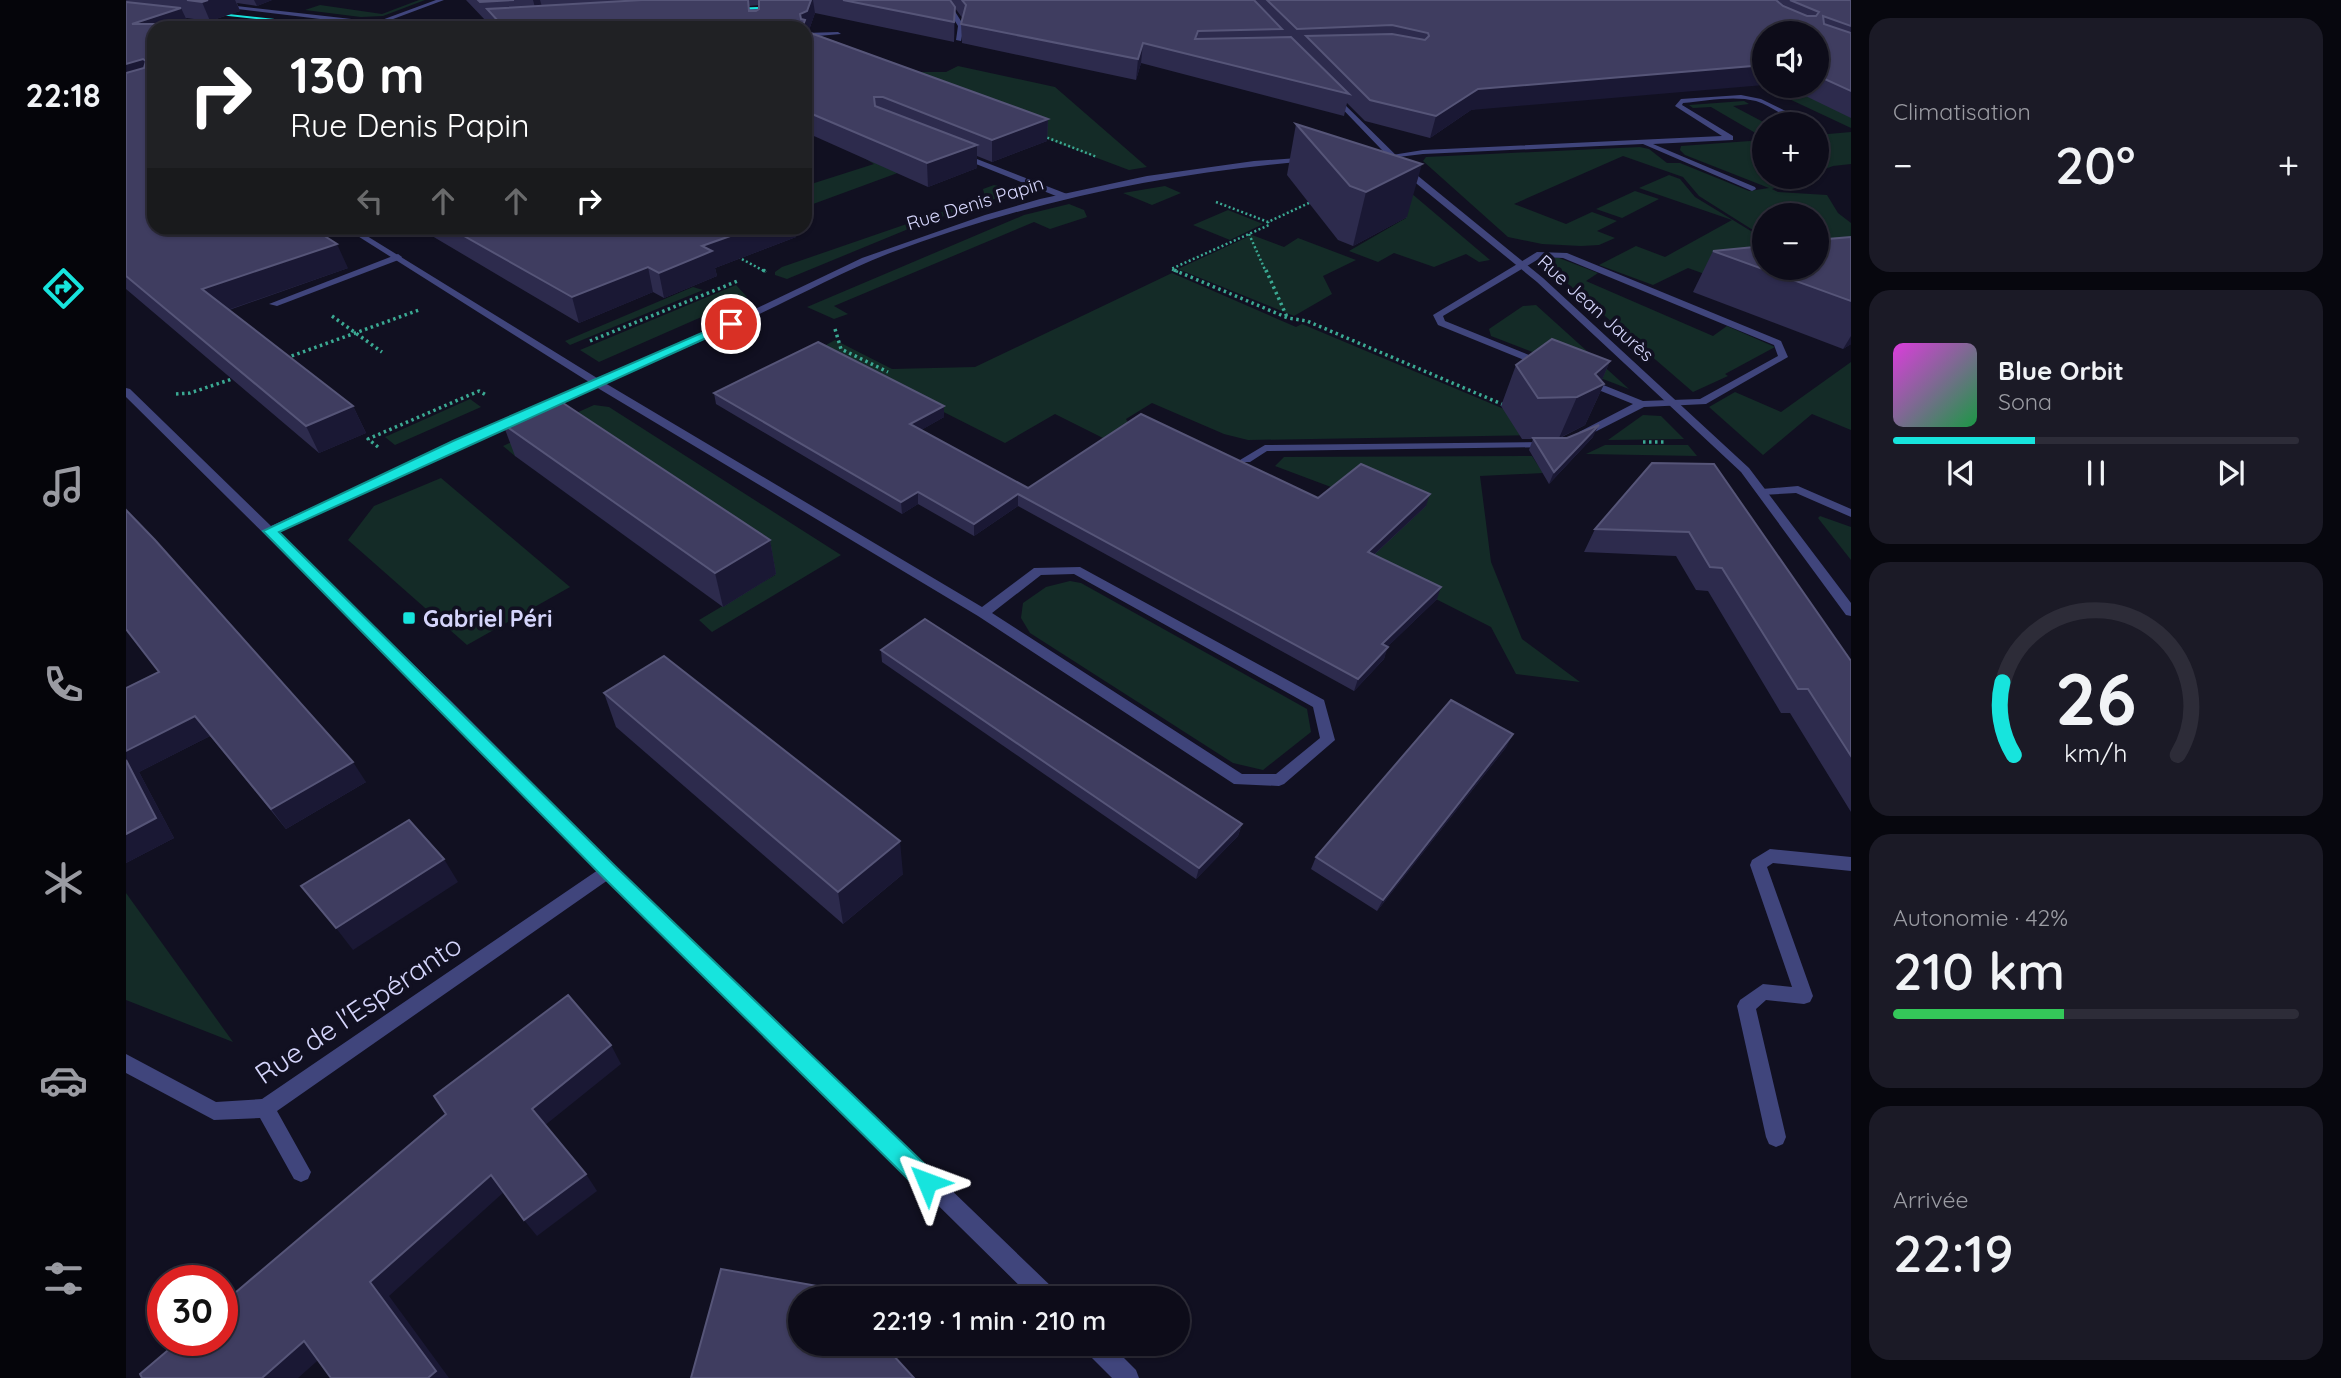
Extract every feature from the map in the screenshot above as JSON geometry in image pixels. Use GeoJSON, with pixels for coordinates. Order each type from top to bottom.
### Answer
{"type":"FeatureCollection","features":[{"type":"Feature","properties":{"kind":"street"},"geometry":{"type":"LineString","coordinates":[[386,21],[441,0]]}},
{"type":"Feature","properties":{"kind":"street"},"geometry":{"type":"LineString","coordinates":[[945,0],[961,26],[959,40]]}},
{"type":"Feature","properties":{"kind":"street"},"geometry":{"type":"LineString","coordinates":[[215,4],[354,21]]}},
{"type":"Feature","properties":{"kind":"street"},"geometry":{"type":"LineString","coordinates":[[715,12],[782,8]]}},
{"type":"Feature","properties":{"kind":"street"},"geometry":{"type":"LineString","coordinates":[[755,10],[755,20]]}},
{"type":"Feature","properties":{"kind":"street"},"geometry":{"type":"LineString","coordinates":[[164,20],[172,21]]}},
{"type":"Feature","properties":{"kind":"street"},"geometry":{"type":"LineString","coordinates":[[812,36],[838,34]]}},
{"type":"Feature","properties":{"kind":"street","name":"Rue Jean Jaurès"},"geometry":{"type":"LineString","coordinates":[[1328,90],[1385,157],[1520,263],[1745,470],[1851,612]]}},
{"type":"Feature","properties":{"kind":"street"},"geometry":{"type":"LineString","coordinates":[[1385,157],[1730,138],[1678,106],[1681,102],[1741,97],[1759,100],[1784,112]]}},
{"type":"Feature","properties":{"kind":"street"},"geometry":{"type":"LineString","coordinates":[[1642,142],[1752,189]]}},
{"type":"Feature","properties":{"kind":"street"},"geometry":{"type":"LineString","coordinates":[[955,153],[1064,196]]}},
{"type":"Feature","properties":{"kind":"street","name":"Rue Denis Papin"},"geometry":{"type":"LineString","coordinates":[[270,531],[884,253],[1016,208],[1064,196],[1190,170],[1324,159]]}},
{"type":"Feature","properties":{"kind":"street"},"geometry":{"type":"LineString","coordinates":[[366,235],[596,382],[983,613],[1239,780],[1279,780],[1328,740],[1318,704],[1076,570],[1038,571],[983,613]]}},
{"type":"Feature","properties":{"kind":"street"},"geometry":{"type":"LineString","coordinates":[[1540,254],[1564,255],[1778,343],[1783,357],[1702,402],[1642,404],[1441,323],[1438,315],[1520,263],[1540,254]]}},
{"type":"Feature","properties":{"kind":"street"},"geometry":{"type":"LineString","coordinates":[[274,304],[398,257]]}},
{"type":"Feature","properties":{"kind":"street"},"geometry":{"type":"LineString","coordinates":[[126,391],[270,531],[608,871],[1035,1286]]}},
{"type":"Feature","properties":{"kind":"street"},"geometry":{"type":"LineString","coordinates":[[1246,460],[1265,448],[1566,442],[1642,404]]}},
{"type":"Feature","properties":{"kind":"street"},"geometry":{"type":"LineString","coordinates":[[1762,492],[1798,489],[1851,513]]}},
{"type":"Feature","properties":{"kind":"street"},"geometry":{"type":"LineString","coordinates":[[1776,1137],[1746,1006],[1763,992],[1804,996],[1758,865],[1770,856],[1851,864]]}},
{"type":"Feature","properties":{"kind":"street","name":"Rue de l'Espéranto"},"geometry":{"type":"LineString","coordinates":[[126,1063],[214,1111],[265,1108],[608,871]]}},
{"type":"Feature","properties":{"kind":"street","name":"Rue de l'Espéranto"},"geometry":{"type":"LineString","coordinates":[[265,1108],[301,1172]]}},
{"type":"Feature","properties":{"kind":"street"},"geometry":{"type":"LineString","coordinates":[[1106,1356],[1128,1378]]}},
{"type":"Feature","properties":{"kind":"path"},"geometry":{"type":"LineString","coordinates":[[1205,198],[1268,222]]}},
{"type":"Feature","properties":{"kind":"path"},"geometry":{"type":"LineString","coordinates":[[1315,200],[1268,222],[1269,225],[1171,270],[1288,318],[1307,321],[1504,405]]}},
{"type":"Feature","properties":{"kind":"path"},"geometry":{"type":"LineString","coordinates":[[1249,234],[1288,318]]}},
{"type":"Feature","properties":{"kind":"path"},"geometry":{"type":"LineString","coordinates":[[733,253],[801,291]]}},
{"type":"Feature","properties":{"kind":"path"},"geometry":{"type":"LineString","coordinates":[[554,355],[740,280]]}},
{"type":"Feature","properties":{"kind":"path"},"geometry":{"type":"LineString","coordinates":[[278,362],[300,351],[459,296]]}},
{"type":"Feature","properties":{"kind":"path"},"geometry":{"type":"LineString","coordinates":[[328,313],[382,352]]}},
{"type":"Feature","properties":{"kind":"path"},"geometry":{"type":"LineString","coordinates":[[835,329],[841,349],[888,372]]}},
{"type":"Feature","properties":{"kind":"path"},"geometry":{"type":"LineString","coordinates":[[166,394],[190,393],[242,376]]}},
{"type":"Feature","properties":{"kind":"path"},"geometry":{"type":"LineString","coordinates":[[385,452],[368,439],[479,391],[488,397]]}},
{"type":"Feature","properties":{"kind":"green space"},"geometry":{"type":"Polygon","coordinates":[[[425,0],[383,16],[361,17],[305,10],[320,5],[382,14],[425,0]]]}},
{"type":"Feature","properties":{"kind":"green space"},"geometry":{"type":"Polygon","coordinates":[[[958,66],[1055,87],[1147,167],[1129,170],[892,81],[812,73],[946,72],[958,66]]]}},
{"type":"Feature","properties":{"kind":"green space"},"geometry":{"type":"Polygon","coordinates":[[[1787,98],[1821,98],[1851,112],[1851,128],[1829,118],[1829,112],[1817,112],[1787,98]]]}},
{"type":"Feature","properties":{"kind":"green space"},"geometry":{"type":"Polygon","coordinates":[[[1744,101],[1749,104],[1733,106],[1752,116],[1752,131],[1711,107],[1693,108],[1689,105],[1744,101]]]}},
{"type":"Feature","properties":{"kind":"green space"},"geometry":{"type":"Polygon","coordinates":[[[1851,132],[1851,164],[1829,168],[1829,134],[1851,132]]]}},
{"type":"Feature","properties":{"kind":"green space"},"geometry":{"type":"Polygon","coordinates":[[[1752,141],[1752,181],[1685,155],[1680,150],[1681,146],[1752,141]]]}},
{"type":"Feature","properties":{"kind":"green space"},"geometry":{"type":"Polygon","coordinates":[[[1640,147],[1649,149],[1667,163],[1680,163],[1749,191],[1772,189],[1778,192],[1827,195],[1838,213],[1851,223],[1851,273],[1829,270],[1829,203],[1752,203],[1752,229],[1699,196],[1683,177],[1623,156],[1514,204],[1566,224],[1592,212],[1617,221],[1597,231],[1615,238],[1599,245],[1542,244],[1508,237],[1423,161],[1426,157],[1640,147]]]}},
{"type":"Feature","properties":{"kind":"green space"},"geometry":{"type":"Polygon","coordinates":[[[848,148],[922,164],[812,204],[812,184],[874,164],[848,148]]]}},
{"type":"Feature","properties":{"kind":"green space"},"geometry":{"type":"Polygon","coordinates":[[[1385,171],[1490,260],[1479,262],[1466,254],[1434,267],[1394,253],[1378,262],[1349,251],[1406,218],[1385,171]]]}},
{"type":"Feature","properties":{"kind":"green space"},"geometry":{"type":"Polygon","coordinates":[[[1669,175],[1680,179],[1695,197],[1752,232],[1752,280],[1782,280],[1851,327],[1688,268],[1653,285],[1599,265],[1636,246],[1665,257],[1732,220],[1639,188],[1669,175]]]}},
{"type":"Feature","properties":{"kind":"green space"},"geometry":{"type":"Polygon","coordinates":[[[994,185],[1011,189],[1012,193],[918,225],[787,279],[775,275],[782,267],[985,197],[983,189],[994,185]]]}},
{"type":"Feature","properties":{"kind":"green space"},"geometry":{"type":"Polygon","coordinates":[[[1165,186],[1181,193],[1152,205],[1123,193],[1165,186]]]}},
{"type":"Feature","properties":{"kind":"green space"},"geometry":{"type":"Polygon","coordinates":[[[1635,191],[1659,199],[1622,218],[1596,209],[1635,191]]]}},
{"type":"Feature","properties":{"kind":"green space"},"geometry":{"type":"Polygon","coordinates":[[[1069,204],[1084,210],[1087,217],[1050,229],[1034,222],[834,306],[848,314],[834,319],[807,307],[1024,215],[1069,204]]]}},
{"type":"Feature","properties":{"kind":"green space"},"geometry":{"type":"Polygon","coordinates":[[[1228,210],[1263,224],[1230,240],[1193,225],[1228,210]]]}},
{"type":"Feature","properties":{"kind":"green space"},"geometry":{"type":"Polygon","coordinates":[[[1252,235],[1284,247],[1298,238],[1356,260],[1323,276],[1332,294],[1294,316],[1178,269],[1252,235]]]}},
{"type":"Feature","properties":{"kind":"green space"},"geometry":{"type":"Polygon","coordinates":[[[1538,258],[1559,258],[1598,273],[1586,281],[1713,336],[1727,326],[1775,347],[1725,374],[1728,376],[1693,392],[1538,258]]]}},
{"type":"Feature","properties":{"kind":"green space"},"geometry":{"type":"Polygon","coordinates":[[[1172,273],[1296,327],[1302,324],[1547,427],[1544,435],[1248,440],[1224,434],[1152,403],[1126,419],[1128,423],[1103,438],[1055,414],[1005,443],[819,349],[835,340],[892,369],[975,367],[1172,273]]]}},
{"type":"Feature","properties":{"kind":"green space"},"geometry":{"type":"Polygon","coordinates":[[[736,285],[747,297],[599,362],[580,350],[736,285]]]}},
{"type":"Feature","properties":{"kind":"green space"},"geometry":{"type":"Polygon","coordinates":[[[693,287],[703,290],[570,345],[565,341],[693,287]]]}},
{"type":"Feature","properties":{"kind":"green space"},"geometry":{"type":"Polygon","coordinates":[[[1536,305],[1629,389],[1491,336],[1489,329],[1523,306],[1536,305]]]}},
{"type":"Feature","properties":{"kind":"green space"},"geometry":{"type":"Polygon","coordinates":[[[1851,362],[1851,430],[1812,414],[1763,455],[1709,407],[1735,392],[1781,412],[1851,362]]]}},
{"type":"Feature","properties":{"kind":"green space"},"geometry":{"type":"Polygon","coordinates":[[[470,399],[481,407],[395,445],[385,437],[470,399]]]}},
{"type":"Feature","properties":{"kind":"green space"},"geometry":{"type":"Polygon","coordinates":[[[594,405],[609,407],[841,555],[712,632],[699,620],[775,575],[515,456],[503,446],[594,405]]]}},
{"type":"Feature","properties":{"kind":"green space"},"geometry":{"type":"Polygon","coordinates":[[[1643,415],[1661,416],[1684,439],[1608,440],[1643,415]]]}},
{"type":"Feature","properties":{"kind":"green space"},"geometry":{"type":"Polygon","coordinates":[[[1605,445],[1688,445],[1697,456],[1586,454],[1605,445]]]}},
{"type":"Feature","properties":{"kind":"green space"},"geometry":{"type":"Polygon","coordinates":[[[1532,456],[1543,473],[1480,476],[1491,562],[1522,639],[1580,682],[1516,674],[1491,627],[1365,563],[1425,505],[1339,490],[1275,466],[1284,457],[1532,456]]]}},
{"type":"Feature","properties":{"kind":"green space"},"geometry":{"type":"Polygon","coordinates":[[[441,478],[570,587],[467,645],[348,540],[374,506],[441,478]]]}},
{"type":"Feature","properties":{"kind":"green space"},"geometry":{"type":"Polygon","coordinates":[[[1820,516],[1851,527],[1851,560],[1818,518],[1820,516]]]}},
{"type":"Feature","properties":{"kind":"green space"},"geometry":{"type":"Polygon","coordinates":[[[1070,581],[1081,583],[1307,709],[1311,732],[1263,770],[1233,763],[1030,633],[1021,618],[1023,603],[1046,587],[1070,581]]]}},
{"type":"Feature","properties":{"kind":"green space"},"geometry":{"type":"Polygon","coordinates":[[[126,893],[233,1042],[126,1000],[126,893]]]}},
{"type":"Feature","properties":{"kind":"building"},"geometry":{"type":"Polygon","coordinates":[[[478,0],[514,0],[480,2],[478,0]]]}},
{"type":"Feature","properties":{"kind":"building"},"geometry":{"type":"Polygon","coordinates":[[[642,0],[748,0],[749,11],[756,11],[759,9],[759,0],[811,0],[807,11],[800,14],[805,21],[498,21],[487,9],[642,0]]]}},
{"type":"Feature","properties":{"kind":"building"},"geometry":{"type":"Polygon","coordinates":[[[843,0],[950,0],[955,7],[954,22],[843,0]]]}},
{"type":"Feature","properties":{"kind":"building"},"geometry":{"type":"Polygon","coordinates":[[[962,0],[1254,0],[1282,29],[1198,31],[1195,39],[1291,37],[1349,94],[1143,43],[1138,59],[961,24],[966,5],[962,0]]]}},
{"type":"Feature","properties":{"kind":"building"},"geometry":{"type":"Polygon","coordinates":[[[1267,0],[1776,0],[1783,6],[1807,16],[1816,16],[1819,12],[1790,0],[1851,0],[1851,26],[1823,16],[1824,21],[1752,21],[1752,66],[1478,89],[1436,116],[1370,100],[1306,36],[1392,34],[1425,40],[1429,36],[1428,33],[1392,25],[1297,29],[1267,0]]]}},
{"type":"Feature","properties":{"kind":"building"},"geometry":{"type":"Polygon","coordinates":[[[126,2],[181,8],[132,24],[147,24],[147,235],[323,235],[337,244],[202,289],[353,406],[306,426],[126,276],[126,73],[144,68],[146,61],[143,59],[126,64],[126,2]]]}},
{"type":"Feature","properties":{"kind":"building"},"geometry":{"type":"Polygon","coordinates":[[[1829,26],[1851,33],[1851,91],[1829,81],[1829,26]]]}},
{"type":"Feature","properties":{"kind":"building"},"geometry":{"type":"Polygon","coordinates":[[[812,34],[1048,119],[992,140],[883,97],[874,97],[875,106],[977,145],[927,163],[812,114],[812,34]]]}},
{"type":"Feature","properties":{"kind":"building"},"geometry":{"type":"Polygon","coordinates":[[[1296,124],[1422,164],[1366,192],[1350,186],[1296,124]]]}},
{"type":"Feature","properties":{"kind":"building"},"geometry":{"type":"Polygon","coordinates":[[[462,235],[733,235],[702,246],[712,251],[659,273],[648,267],[572,297],[462,235]]]}},
{"type":"Feature","properties":{"kind":"building"},"geometry":{"type":"Polygon","coordinates":[[[1851,237],[1851,301],[1793,280],[1829,280],[1829,239],[1851,237]]]}},
{"type":"Feature","properties":{"kind":"building"},"geometry":{"type":"Polygon","coordinates":[[[1752,247],[1752,265],[1713,251],[1752,247]]]}},
{"type":"Feature","properties":{"kind":"building"},"geometry":{"type":"Polygon","coordinates":[[[1552,339],[1610,361],[1595,374],[1604,384],[1577,397],[1538,398],[1516,365],[1552,339]]]}},
{"type":"Feature","properties":{"kind":"building"},"geometry":{"type":"Polygon","coordinates":[[[818,342],[944,406],[910,424],[1028,488],[1141,414],[1318,498],[1361,464],[1430,494],[1368,552],[1441,587],[1382,644],[1388,647],[1358,679],[1018,494],[974,524],[918,492],[901,502],[714,393],[818,342]]]}},
{"type":"Feature","properties":{"kind":"building"},"geometry":{"type":"Polygon","coordinates":[[[557,399],[770,540],[715,573],[503,424],[557,399]]]}},
{"type":"Feature","properties":{"kind":"building"},"geometry":{"type":"Polygon","coordinates":[[[1599,425],[1554,472],[1533,438],[1567,438],[1599,425]]]}},
{"type":"Feature","properties":{"kind":"building"},"geometry":{"type":"Polygon","coordinates":[[[1652,463],[1714,464],[1851,661],[1851,756],[1808,689],[1798,689],[1722,568],[1710,567],[1689,532],[1595,529],[1652,463]]]}},
{"type":"Feature","properties":{"kind":"building"},"geometry":{"type":"Polygon","coordinates":[[[126,510],[353,762],[271,809],[195,716],[126,751],[126,688],[159,672],[126,629],[126,510]]]}},
{"type":"Feature","properties":{"kind":"building"},"geometry":{"type":"Polygon","coordinates":[[[925,619],[1242,824],[1199,868],[881,650],[925,619]]]}},
{"type":"Feature","properties":{"kind":"building"},"geometry":{"type":"Polygon","coordinates":[[[664,656],[900,841],[838,892],[604,693],[664,656]]]}},
{"type":"Feature","properties":{"kind":"building"},"geometry":{"type":"Polygon","coordinates":[[[1451,700],[1513,734],[1383,900],[1316,857],[1451,700]]]}},
{"type":"Feature","properties":{"kind":"building"},"geometry":{"type":"Polygon","coordinates":[[[126,760],[156,818],[126,834],[126,760]]]}},
{"type":"Feature","properties":{"kind":"building"},"geometry":{"type":"Polygon","coordinates":[[[409,820],[444,859],[336,928],[301,886],[409,820]]]}},
{"type":"Feature","properties":{"kind":"building"},"geometry":{"type":"Polygon","coordinates":[[[568,995],[611,1045],[532,1109],[586,1174],[524,1220],[491,1175],[370,1282],[436,1371],[428,1378],[331,1378],[304,1341],[262,1378],[142,1378],[140,1374],[161,1356],[238,1356],[238,1290],[446,1114],[434,1096],[568,995]]]}},
{"type":"Feature","properties":{"kind":"building"},"geometry":{"type":"Polygon","coordinates":[[[721,1269],[818,1286],[788,1286],[788,1356],[894,1356],[914,1378],[691,1378],[721,1269]]]}},
{"type":"Feature","properties":{"kind":"tram line"},"geometry":{"type":"LineString","coordinates":[[731,9],[780,7]]}},
{"type":"Feature","properties":{"kind":"tram line"},"geometry":{"type":"LineString","coordinates":[[210,13],[284,21]]}},
{"type":"Feature","properties":{"kind":"place","name":"Gabriel Péri"},"geometry":{"type":"Point","coordinates":[409,618]}},
{"type":"Feature","properties":{"kind":"route"},"geometry":{"type":"LineString","coordinates":[[731,324],[333,500],[270,531],[447,706],[608,871],[927,1182]]}}]}
